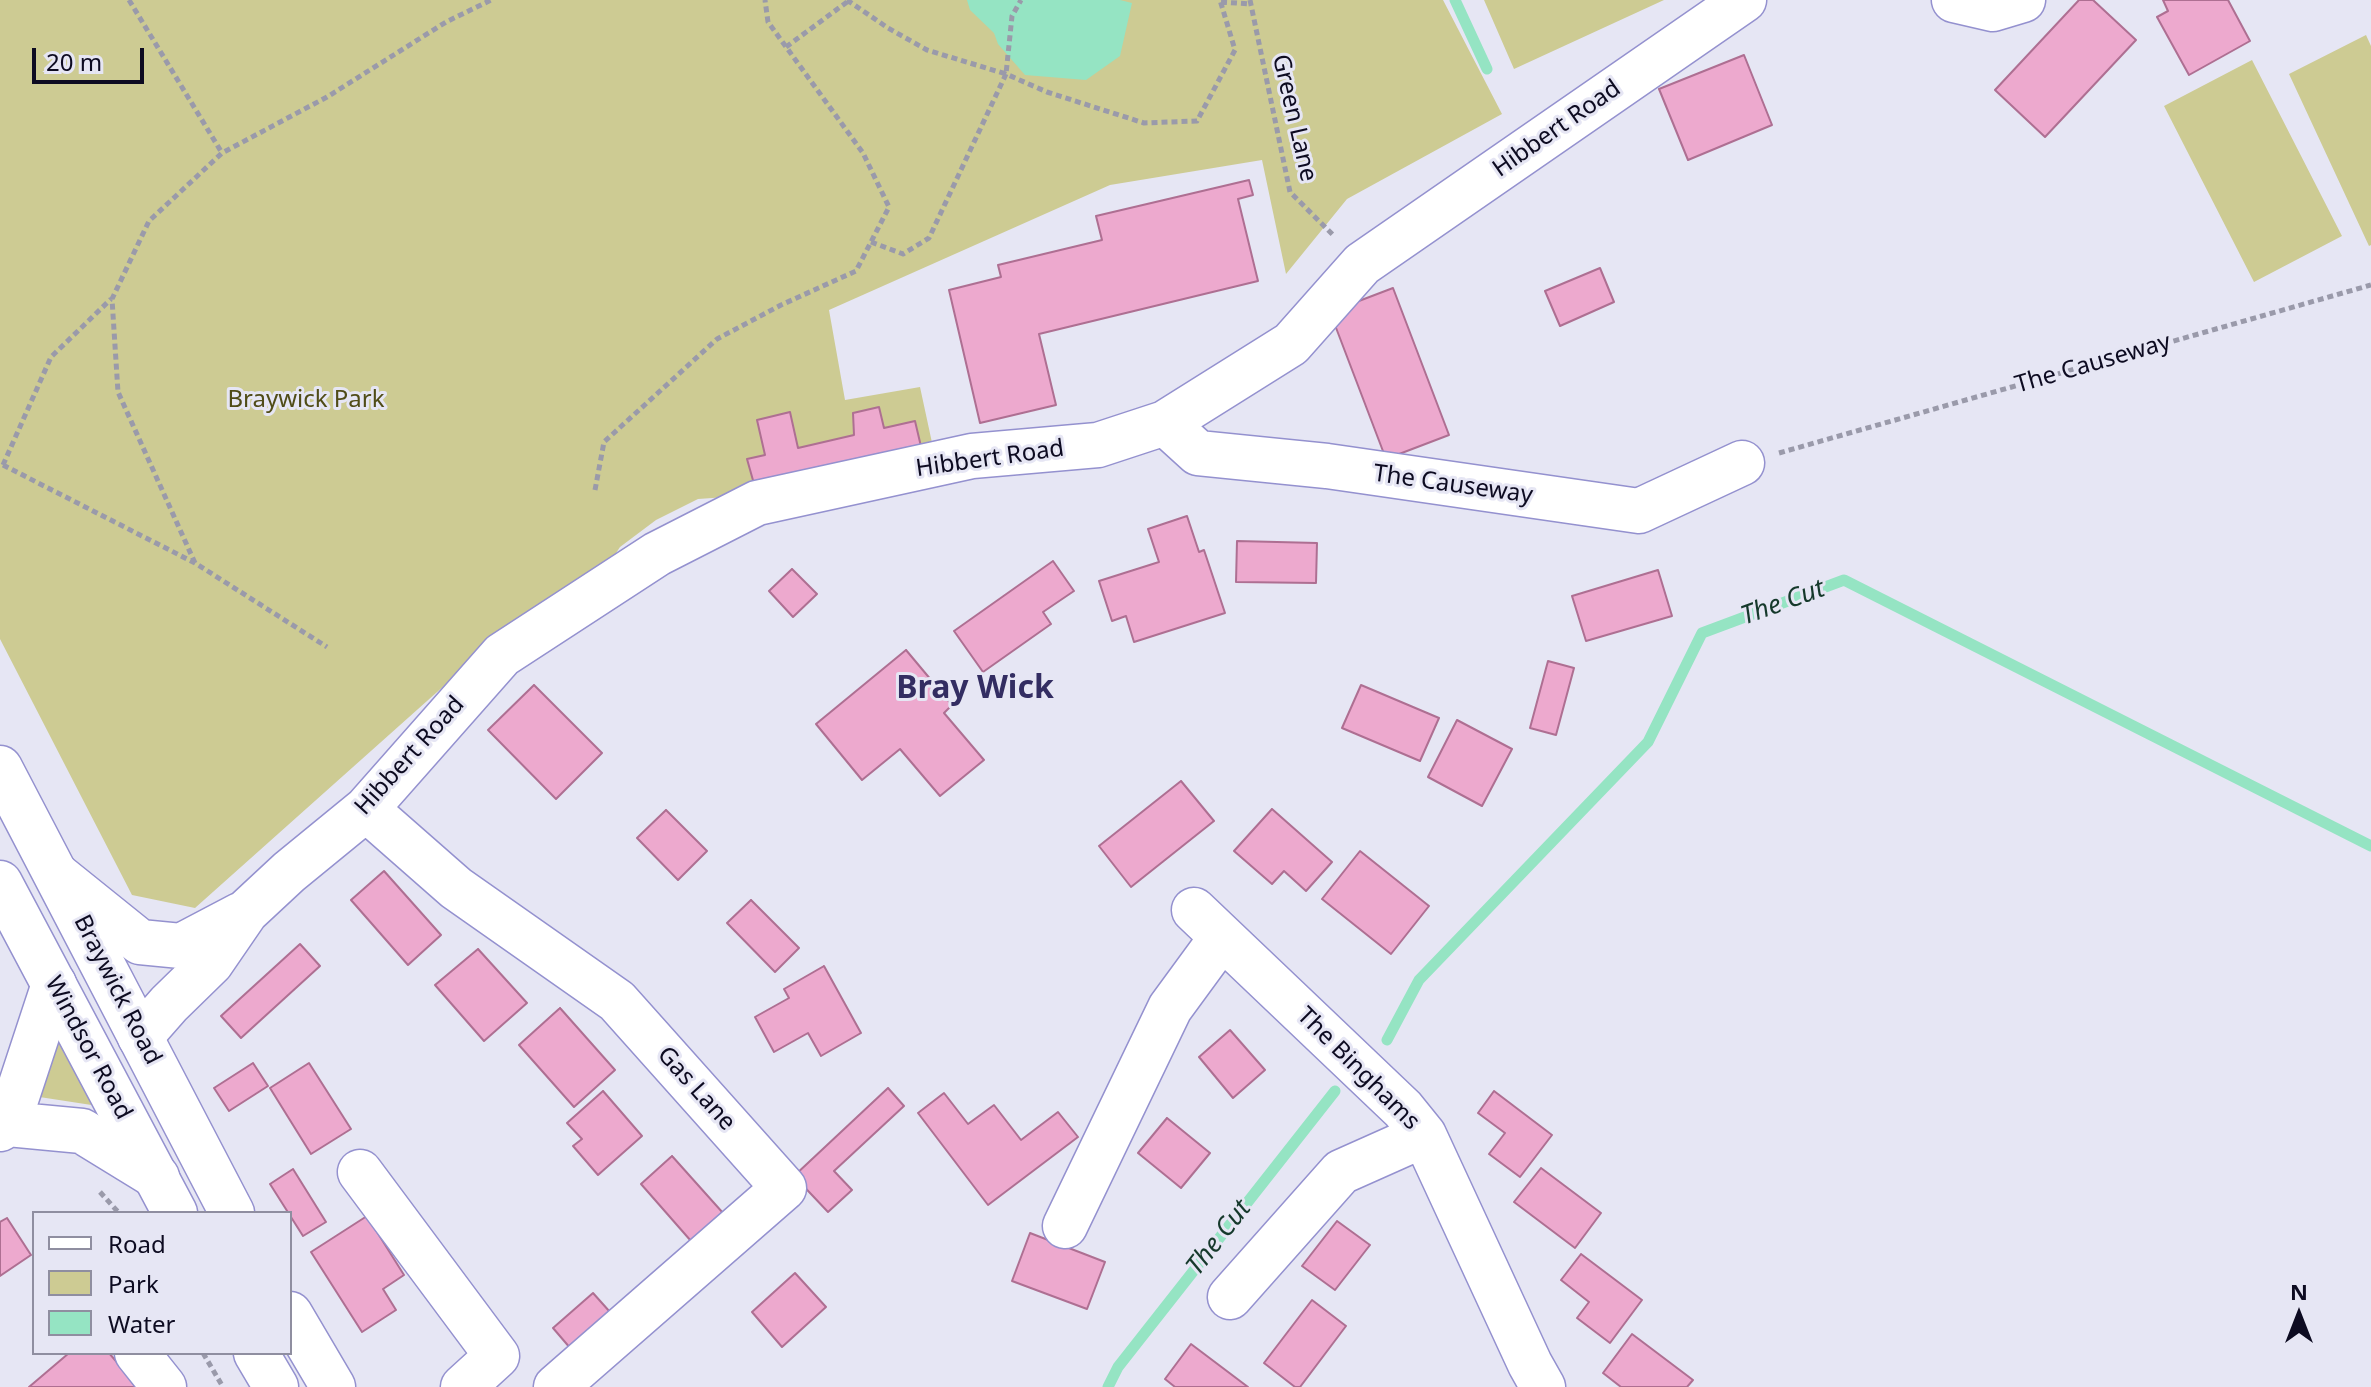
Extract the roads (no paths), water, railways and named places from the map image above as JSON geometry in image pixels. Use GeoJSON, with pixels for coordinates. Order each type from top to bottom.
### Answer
{"type":"FeatureCollection","features":[{"type":"Feature","properties":{"kind":"street","name":"Hibbert Road"},"geometry":{"type":"LineString","coordinates":[[140,1037],[211,963],[246,912],[366,809],[502,655],[657,554],[757,503],[972,456],[1098,445],[1165,423],[1291,344],[1362,264],[1744,0]]}},
{"type":"Feature","properties":{"kind":"street"},"geometry":{"type":"LineString","coordinates":[[1954,0],[1993,9],[2023,0]]}},
{"type":"Feature","properties":{"kind":"street","name":"The Causeway"},"geometry":{"type":"LineString","coordinates":[[1165,423],[1198,453],[1327,466],[1639,511],[1742,463]]}},
{"type":"Feature","properties":{"kind":"street","name":"Braywick Road"},"geometry":{"type":"LineString","coordinates":[[0,768],[231,1211]]}},
{"type":"Feature","properties":{"kind":"street","name":"Gas Lane"},"geometry":{"type":"LineString","coordinates":[[366,809],[456,888],[617,1001],[784,1188],[556,1387]]}},
{"type":"Feature","properties":{"kind":"street","name":"Hibbert Road"},"geometry":{"type":"LineString","coordinates":[[58,876],[140,942],[181,946],[246,912]]}},
{"type":"Feature","properties":{"kind":"street","name":"Windsor Road"},"geometry":{"type":"LineString","coordinates":[[0,883],[166,1195]]}},
{"type":"Feature","properties":{"kind":"street","name":"The Binghams"},"geometry":{"type":"LineString","coordinates":[[1065,1226],[1208,923],[1403,1109],[1424,1135],[1543,1387]]}},
{"type":"Feature","properties":{"kind":"street"},"geometry":{"type":"LineString","coordinates":[[54,984],[4,1126],[82,1131],[166,1195]]}},
{"type":"Feature","properties":{"kind":"street"},"geometry":{"type":"LineString","coordinates":[[1230,1297],[1341,1172],[1424,1135]]}},
{"type":"Feature","properties":{"kind":"street"},"geometry":{"type":"LineString","coordinates":[[360,1172],[497,1356],[463,1387]]}},
{"type":"Feature","properties":{"kind":"street"},"geometry":{"type":"LineString","coordinates":[[292,1317],[333,1384]]}},
{"type":"Feature","properties":{"kind":"street"},"geometry":{"type":"LineString","coordinates":[[139,1355],[164,1387]]}},
{"type":"Feature","properties":{"kind":"street"},"geometry":{"type":"LineString","coordinates":[[257,1355],[276,1387]]}},
{"type":"Feature","properties":{"kind":"water"},"geometry":{"type":"Polygon","coordinates":[[[967,0],[1120,0],[1132,3],[1120,56],[1086,80],[1025,75],[998,44],[994,33],[970,10],[967,0]]]}},
{"type":"Feature","properties":{"kind":"waterway"},"geometry":{"type":"LineString","coordinates":[[1455,0],[1487,69]]}},
{"type":"Feature","properties":{"kind":"waterway","name":"The Cut"},"geometry":{"type":"LineString","coordinates":[[1387,1040],[1419,980],[1648,742],[1702,633],[1844,580],[2371,846]]}},
{"type":"Feature","properties":{"kind":"waterway","name":"The Cut"},"geometry":{"type":"LineString","coordinates":[[1108,1387],[1118,1367],[1335,1091]]}},
{"type":"Feature","properties":{"kind":"district","name":"Bray Wick"},"geometry":{"type":"Point","coordinates":[975,689]}},
{"type":"Feature","properties":{"kind":"park label","name":"Braywick Park"},"geometry":{"type":"Point","coordinates":[306,400]}}]}
